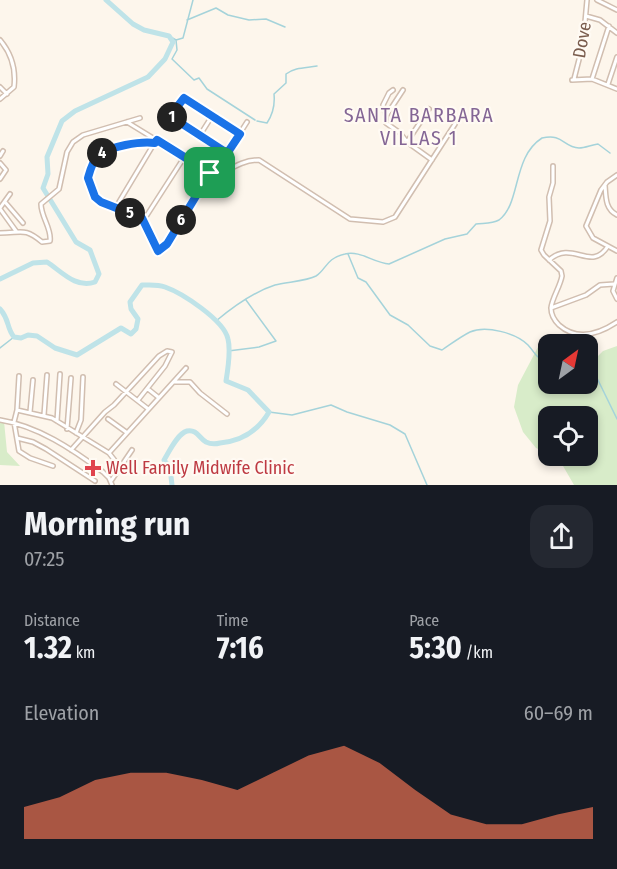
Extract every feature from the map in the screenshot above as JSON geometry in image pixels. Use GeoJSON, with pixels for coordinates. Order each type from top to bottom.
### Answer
{"type":"FeatureCollection","features":[{"type":"Feature","properties":{"kind":"street","name":"Dove"},"geometry":{"type":"LineString","coordinates":[[588,0],[583,44],[573,80],[592,79]]}},
{"type":"Feature","properties":{"kind":"street"},"geometry":{"type":"LineString","coordinates":[[597,0],[617,10]]}},
{"type":"Feature","properties":{"kind":"street"},"geometry":{"type":"LineString","coordinates":[[586,16],[600,20],[617,33]]}},
{"type":"Feature","properties":{"kind":"street"},"geometry":{"type":"LineString","coordinates":[[609,26],[592,79],[617,89]]}},
{"type":"Feature","properties":{"kind":"street"},"geometry":{"type":"LineString","coordinates":[[0,40],[9,50],[15,80],[14,87],[0,99]]}},
{"type":"Feature","properties":{"kind":"street"},"geometry":{"type":"LineString","coordinates":[[608,84],[617,57]]}},
{"type":"Feature","properties":{"kind":"street"},"geometry":{"type":"LineString","coordinates":[[0,87],[7,94]]}},
{"type":"Feature","properties":{"kind":"street"},"geometry":{"type":"LineString","coordinates":[[393,90],[383,105],[386,123],[432,160]]}},
{"type":"Feature","properties":{"kind":"street"},"geometry":{"type":"LineString","coordinates":[[386,116],[403,90]]}},
{"type":"Feature","properties":{"kind":"street"},"geometry":{"type":"LineString","coordinates":[[170,116],[184,98],[240,134]]}},
{"type":"Feature","properties":{"kind":"street"},"geometry":{"type":"LineString","coordinates":[[407,142],[429,109]]}},
{"type":"Feature","properties":{"kind":"street"},"geometry":{"type":"LineString","coordinates":[[162,114],[170,116],[228,152],[248,122]]}},
{"type":"Feature","properties":{"kind":"street"},"geometry":{"type":"LineString","coordinates":[[200,135],[212,116]]}},
{"type":"Feature","properties":{"kind":"street"},"geometry":{"type":"LineString","coordinates":[[0,232],[29,232],[42,242],[50,242],[50,235],[40,209],[42,201],[59,189],[67,152],[73,142],[83,135],[140,118]]}},
{"type":"Feature","properties":{"kind":"street"},"geometry":{"type":"LineString","coordinates":[[127,122],[217,176],[233,166],[259,160],[350,219],[383,222],[395,217],[455,124]]}},
{"type":"Feature","properties":{"kind":"street"},"geometry":{"type":"LineString","coordinates":[[156,141],[127,144],[103,153],[96,159],[88,178],[95,197],[142,218],[158,251],[167,244],[224,151]]}},
{"type":"Feature","properties":{"kind":"street"},"geometry":{"type":"LineString","coordinates":[[116,207],[156,141]]}},
{"type":"Feature","properties":{"kind":"street"},"geometry":{"type":"LineString","coordinates":[[0,156],[3,151]]}},
{"type":"Feature","properties":{"kind":"street"},"geometry":{"type":"LineString","coordinates":[[142,218],[147,215],[184,156]]}},
{"type":"Feature","properties":{"kind":"street"},"geometry":{"type":"LineString","coordinates":[[0,163],[6,170],[0,179]]}},
{"type":"Feature","properties":{"kind":"street"},"geometry":{"type":"LineString","coordinates":[[553,166],[553,183],[549,197],[550,221],[541,250],[561,271],[562,276],[551,308],[554,319],[575,334],[601,331],[617,322]]}},
{"type":"Feature","properties":{"kind":"street"},"geometry":{"type":"LineString","coordinates":[[617,175],[601,190],[586,226],[593,238],[617,251]]}},
{"type":"Feature","properties":{"kind":"street"},"geometry":{"type":"LineString","coordinates":[[605,185],[607,204],[610,210],[617,215]]}},
{"type":"Feature","properties":{"kind":"street"},"geometry":{"type":"LineString","coordinates":[[10,194],[0,209],[16,231]]}},
{"type":"Feature","properties":{"kind":"street"},"geometry":{"type":"LineString","coordinates":[[6,202],[23,223]]}},
{"type":"Feature","properties":{"kind":"street"},"geometry":{"type":"LineString","coordinates":[[549,260],[563,252],[594,257],[604,252],[608,246]]}},
{"type":"Feature","properties":{"kind":"street"},"geometry":{"type":"LineString","coordinates":[[617,278],[613,291],[617,299]]}},
{"type":"Feature","properties":{"kind":"street"},"geometry":{"type":"LineString","coordinates":[[551,308],[586,295],[600,285],[614,284]]}},
{"type":"Feature","properties":{"kind":"street"},"geometry":{"type":"LineString","coordinates":[[71,450],[164,352],[172,352],[165,366],[138,400]]}},
{"type":"Feature","properties":{"kind":"street"},"geometry":{"type":"LineString","coordinates":[[157,359],[165,366]]}},
{"type":"Feature","properties":{"kind":"street"},"geometry":{"type":"LineString","coordinates":[[109,453],[186,368]]}},
{"type":"Feature","properties":{"kind":"street"},"geometry":{"type":"LineString","coordinates":[[57,421],[60,374]]}},
{"type":"Feature","properties":{"kind":"street"},"geometry":{"type":"LineString","coordinates":[[44,415],[47,375]]}},
{"type":"Feature","properties":{"kind":"street"},"geometry":{"type":"LineString","coordinates":[[19,376],[14,422],[19,451],[52,466]]}},
{"type":"Feature","properties":{"kind":"street"},"geometry":{"type":"LineString","coordinates":[[76,434],[81,420],[83,376]]}},
{"type":"Feature","properties":{"kind":"street"},"geometry":{"type":"LineString","coordinates":[[67,429],[71,378]]}},
{"type":"Feature","properties":{"kind":"street"},"geometry":{"type":"LineString","coordinates":[[30,412],[33,380]]}},
{"type":"Feature","properties":{"kind":"street"},"geometry":{"type":"LineString","coordinates":[[172,383],[190,382],[227,414]]}},
{"type":"Feature","properties":{"kind":"street"},"geometry":{"type":"LineString","coordinates":[[116,384],[148,408]]}},
{"type":"Feature","properties":{"kind":"street"},"geometry":{"type":"LineString","coordinates":[[148,388],[158,397]]}},
{"type":"Feature","properties":{"kind":"street"},"geometry":{"type":"LineString","coordinates":[[17,410],[44,415],[57,421],[109,453],[120,467]]}},
{"type":"Feature","properties":{"kind":"street"},"geometry":{"type":"LineString","coordinates":[[108,419],[126,432]]}},
{"type":"Feature","properties":{"kind":"street"},"geometry":{"type":"LineString","coordinates":[[0,420],[14,422],[43,433],[103,472],[112,483],[132,450]]}},
{"type":"Feature","properties":{"kind":"street"},"geometry":{"type":"LineString","coordinates":[[17,438],[33,442],[46,449],[95,481]]}},
{"type":"Feature","properties":{"kind":"green space"},"geometry":{"type":"Polygon","coordinates":[[[617,346],[617,485],[574,485],[563,466],[598,466],[598,406],[538,406],[538,449],[523,432],[514,407],[518,385],[538,347],[538,394],[598,394],[598,356],[603,351],[617,346]]]}},
{"type":"Feature","properties":{"kind":"green space"},"geometry":{"type":"Polygon","coordinates":[[[0,421],[4,421],[7,452],[20,466],[0,465],[0,421]]]}},
{"type":"Feature","properties":{"kind":"waterway"},"geometry":{"type":"LineString","coordinates":[[0,279],[33,263],[47,262],[69,278],[81,283],[95,282],[99,274],[90,250],[76,242],[43,188],[48,174],[47,157],[62,121],[75,111],[148,77],[165,59],[173,42],[169,36],[144,30],[133,24],[106,0]]}},
{"type":"Feature","properties":{"kind":"waterway"},"geometry":{"type":"LineString","coordinates":[[176,40],[183,38],[193,0]]}},
{"type":"Feature","properties":{"kind":"waterway"},"geometry":{"type":"LineString","coordinates":[[187,20],[216,8],[228,15],[249,20],[266,19],[285,27]]}},
{"type":"Feature","properties":{"kind":"waterway"},"geometry":{"type":"LineString","coordinates":[[169,36],[176,40],[177,50],[172,59],[194,80],[199,78],[207,89],[255,120]]}},
{"type":"Feature","properties":{"kind":"waterway"},"geometry":{"type":"LineString","coordinates":[[257,121],[267,123],[273,109],[274,94],[286,83],[286,74],[297,69],[317,66]]}},
{"type":"Feature","properties":{"kind":"waterway"},"geometry":{"type":"LineString","coordinates":[[216,321],[259,291],[316,276],[330,261],[339,256],[351,253],[389,264],[445,239],[467,234],[476,224],[499,220],[511,203],[526,157],[532,146],[542,138],[554,137],[579,148],[598,144],[610,153]]}},
{"type":"Feature","properties":{"kind":"waterway"},"geometry":{"type":"LineString","coordinates":[[348,254],[358,278],[366,282],[390,315],[408,325],[430,346],[442,350],[470,332],[484,329],[500,331],[516,337],[528,345],[538,357]]}},
{"type":"Feature","properties":{"kind":"waterway"},"geometry":{"type":"LineString","coordinates":[[0,309],[14,337],[37,336],[55,348],[77,355],[121,328],[131,334],[136,329],[138,319],[131,309],[130,302],[142,285],[159,285],[172,290],[201,308],[219,324],[229,344],[226,381],[248,390],[269,412],[254,430],[228,442],[209,443],[193,431],[183,433],[164,460],[170,468],[172,485]]}},
{"type":"Feature","properties":{"kind":"waterway"},"geometry":{"type":"LineString","coordinates":[[228,351],[259,347],[276,341],[246,300]]}},
{"type":"Feature","properties":{"kind":"waterway"},"geometry":{"type":"LineString","coordinates":[[0,348],[14,337]]}},
{"type":"Feature","properties":{"kind":"waterway"},"geometry":{"type":"LineString","coordinates":[[598,380],[617,419]]}},
{"type":"Feature","properties":{"kind":"waterway"},"geometry":{"type":"LineString","coordinates":[[269,412],[292,415],[331,405],[390,425],[405,434],[427,485]]}},
{"type":"Feature","properties":{"kind":"place","name":"Well Family Midwife Clinic"},"geometry":{"type":"Point","coordinates":[93,468]}},
{"type":"Feature","properties":{"kind":"district","name":"SANTA BARBARA VILLAS 1"},"geometry":{"type":"Point","coordinates":[419,126]}},
{"type":"Feature","properties":{"kind":"route"},"geometry":{"type":"LineString","coordinates":[[210,173],[167,244],[158,251],[142,218],[101,202],[95,197],[88,178],[96,159],[103,153],[127,144],[145,141],[155,143],[157,140],[210,173],[224,151],[228,152],[240,134],[184,98],[170,116],[224,151],[210,173]]}}]}
